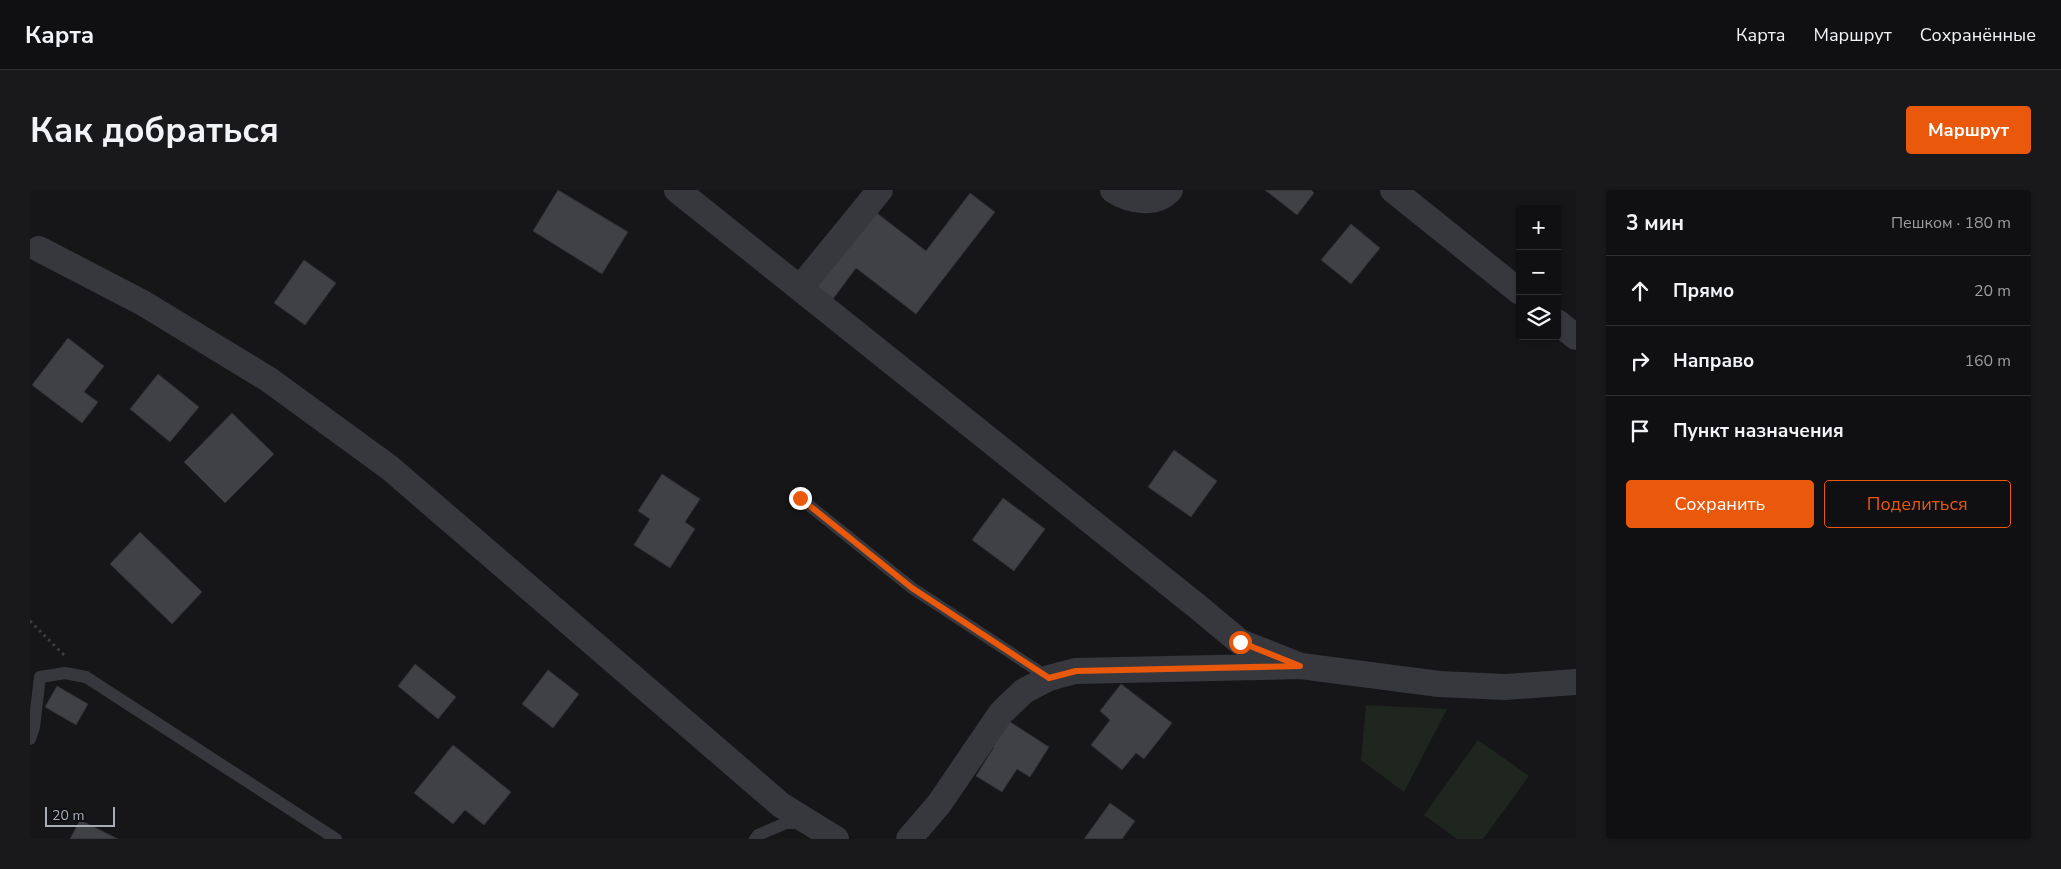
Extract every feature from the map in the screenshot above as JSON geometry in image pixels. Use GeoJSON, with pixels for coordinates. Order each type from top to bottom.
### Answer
{"type":"FeatureCollection","features":[{"type":"Feature","properties":{"kind":"street"},"geometry":{"type":"LineString","coordinates":[[677,190],[1240,642],[1300,666]]}},
{"type":"Feature","properties":{"kind":"street"},"geometry":{"type":"LineString","coordinates":[[800,288],[880,190]]}},
{"type":"Feature","properties":{"kind":"street"},"geometry":{"type":"LineString","coordinates":[[1113,190],[1136,200],[1153,200],[1170,190]]}},
{"type":"Feature","properties":{"kind":"street"},"geometry":{"type":"LineString","coordinates":[[1394,190],[1516,289]]}},
{"type":"Feature","properties":{"kind":"street"},"geometry":{"type":"LineString","coordinates":[[39,249],[143,304],[268,379],[390,468],[774,799],[808,823],[836,839]]}},
{"type":"Feature","properties":{"kind":"street"},"geometry":{"type":"LineString","coordinates":[[1561,325],[1576,337]]}},
{"type":"Feature","properties":{"kind":"street"},"geometry":{"type":"LineString","coordinates":[[909,839],[939,804],[1002,713],[1024,691],[1049,678],[1076,671],[1300,666],[1439,684],[1505,688],[1576,682]]}},
{"type":"Feature","properties":{"kind":"lane"},"geometry":{"type":"LineString","coordinates":[[800,498],[912,588],[1049,678]]}},
{"type":"Feature","properties":{"kind":"lane"},"geometry":{"type":"LineString","coordinates":[[30,739],[34,728],[35,679],[65,673],[86,677],[336,839]]}},
{"type":"Feature","properties":{"kind":"lane"},"geometry":{"type":"LineString","coordinates":[[755,839],[758,835],[786,823],[808,823]]}},
{"type":"Feature","properties":{"kind":"path"},"geometry":{"type":"LineString","coordinates":[[30,621],[86,677]]}},
{"type":"Feature","properties":{"kind":"shaded area"},"geometry":{"type":"Polygon","coordinates":[[[1366,705],[1447,709],[1404,792],[1361,760],[1366,705]]]}},
{"type":"Feature","properties":{"kind":"shaded area"},"geometry":{"type":"Polygon","coordinates":[[[1478,740],[1529,776],[1483,839],[1457,839],[1424,815],[1478,740]]]}},
{"type":"Feature","properties":{"kind":"building"},"geometry":{"type":"Polygon","coordinates":[[[558,190],[628,232],[602,274],[533,231],[558,190]]]}},
{"type":"Feature","properties":{"kind":"building"},"geometry":{"type":"Polygon","coordinates":[[[1265,190],[1311,190],[1314,193],[1297,215],[1265,190]]]}},
{"type":"Feature","properties":{"kind":"building"},"geometry":{"type":"Polygon","coordinates":[[[970,193],[995,212],[916,314],[856,268],[833,299],[811,282],[869,207],[926,251],[970,193]]]}},
{"type":"Feature","properties":{"kind":"building"},"geometry":{"type":"Polygon","coordinates":[[[1351,224],[1380,248],[1351,284],[1321,260],[1351,224]]]}},
{"type":"Feature","properties":{"kind":"building"},"geometry":{"type":"Polygon","coordinates":[[[304,260],[336,283],[305,325],[274,303],[304,260]]]}},
{"type":"Feature","properties":{"kind":"building"},"geometry":{"type":"Polygon","coordinates":[[[68,338],[104,366],[84,392],[98,402],[82,423],[32,385],[68,338]]]}},
{"type":"Feature","properties":{"kind":"building"},"geometry":{"type":"Polygon","coordinates":[[[158,374],[199,407],[170,442],[130,409],[158,374]]]}},
{"type":"Feature","properties":{"kind":"building"},"geometry":{"type":"Polygon","coordinates":[[[232,413],[274,454],[225,503],[184,462],[232,413]]]}},
{"type":"Feature","properties":{"kind":"building"},"geometry":{"type":"Polygon","coordinates":[[[1174,450],[1217,481],[1191,517],[1148,487],[1174,450]]]}},
{"type":"Feature","properties":{"kind":"building"},"geometry":{"type":"Polygon","coordinates":[[[662,474],[700,499],[685,522],[695,529],[670,568],[634,545],[650,519],[638,511],[662,474]]]}},
{"type":"Feature","properties":{"kind":"building"},"geometry":{"type":"Polygon","coordinates":[[[1003,498],[1045,529],[1014,571],[972,540],[1003,498]]]}},
{"type":"Feature","properties":{"kind":"building"},"geometry":{"type":"Polygon","coordinates":[[[140,532],[202,592],[172,624],[110,564],[140,532]]]}},
{"type":"Feature","properties":{"kind":"building"},"geometry":{"type":"Polygon","coordinates":[[[415,664],[456,697],[438,719],[398,686],[415,664]]]}},
{"type":"Feature","properties":{"kind":"building"},"geometry":{"type":"Polygon","coordinates":[[[548,670],[579,694],[553,728],[522,704],[548,670]]]}},
{"type":"Feature","properties":{"kind":"building"},"geometry":{"type":"Polygon","coordinates":[[[1121,684],[1172,723],[1144,759],[1136,753],[1122,770],[1091,745],[1110,720],[1100,711],[1121,684]]]}},
{"type":"Feature","properties":{"kind":"building"},"geometry":{"type":"Polygon","coordinates":[[[57,686],[88,704],[76,725],[45,707],[57,686]]]}},
{"type":"Feature","properties":{"kind":"building"},"geometry":{"type":"Polygon","coordinates":[[[1004,718],[1049,747],[1030,777],[1017,769],[1002,792],[976,776],[994,747],[988,744],[1004,718]]]}},
{"type":"Feature","properties":{"kind":"building"},"geometry":{"type":"Polygon","coordinates":[[[453,745],[511,792],[484,825],[465,810],[453,824],[414,793],[453,745]]]}},
{"type":"Feature","properties":{"kind":"building"},"geometry":{"type":"Polygon","coordinates":[[[1110,803],[1135,821],[1122,839],[1084,839],[1110,803]]]}},
{"type":"Feature","properties":{"kind":"building"},"geometry":{"type":"Polygon","coordinates":[[[80,820],[118,839],[70,839],[80,820]]]}},
{"type":"Feature","properties":{"kind":"route"},"geometry":{"type":"LineString","coordinates":[[800,498],[912,588],[1049,678],[1076,671],[1300,666],[1240,642]]}}]}
